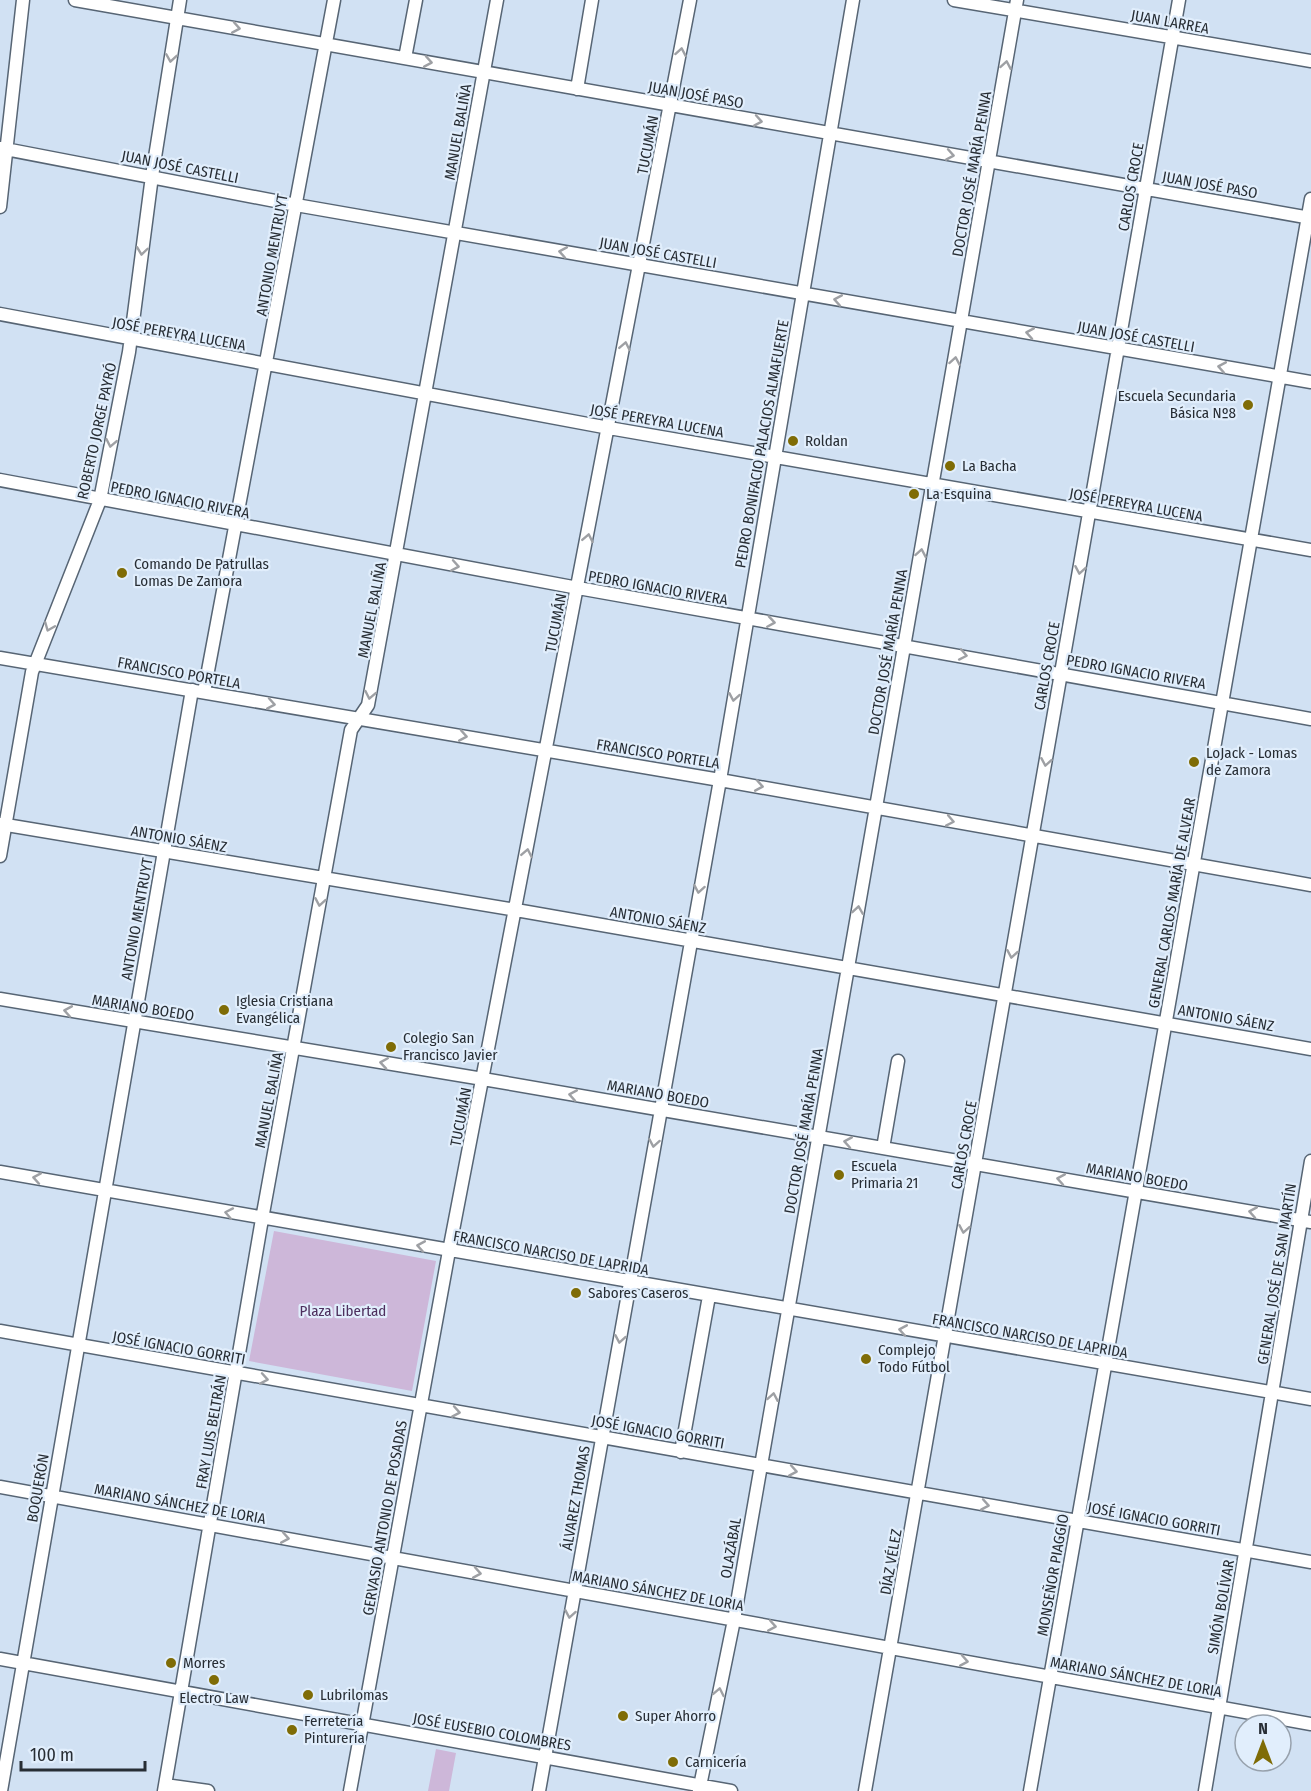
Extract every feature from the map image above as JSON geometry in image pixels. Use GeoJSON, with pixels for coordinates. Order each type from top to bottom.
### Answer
{"type":"FeatureCollection","features":[{"type":"Feature","properties":{"kind":"street"},"geometry":{"type":"LineString","coordinates":[[0,207],[3,149],[23,0]]}},
{"type":"Feature","properties":{"kind":"street","name":"JUAN JOSÉ PASO"},"geometry":{"type":"LineString","coordinates":[[75,0],[1309,218]]}},
{"type":"Feature","properties":{"kind":"street","name":"ROBERTO JORGE PAYRÓ"},"geometry":{"type":"LineString","coordinates":[[0,856],[3,824],[35,664],[100,500],[130,341],[152,176],[180,0]]}},
{"type":"Feature","properties":{"kind":"street","name":"ANTONIO MENTRUYT"},"geometry":{"type":"LineString","coordinates":[[104,1189],[165,851],[267,366],[334,0]]}},
{"type":"Feature","properties":{"kind":"street"},"geometry":{"type":"LineString","coordinates":[[405,58],[416,0]]}},
{"type":"Feature","properties":{"kind":"street","name":"MANUEL BALIÑA"},"geometry":{"type":"LineString","coordinates":[[262,1219],[351,730],[369,705],[497,0]]}},
{"type":"Feature","properties":{"kind":"street"},"geometry":{"type":"LineString","coordinates":[[577,89],[592,0]]}},
{"type":"Feature","properties":{"kind":"street","name":"TUCUMÁN"},"geometry":{"type":"LineString","coordinates":[[449,1251],[690,0]]}},
{"type":"Feature","properties":{"kind":"street","name":"PEDRO BONIFACIO PALACIOS ALMAFUERTE"},"geometry":{"type":"LineString","coordinates":[[630,1282],[720,780],[853,0]]}},
{"type":"Feature","properties":{"kind":"street","name":"JUAN LARREA"},"geometry":{"type":"LineString","coordinates":[[954,0],[1017,5],[1172,37],[1311,61]]}},
{"type":"Feature","properties":{"kind":"street","name":"CARLOS CROCE"},"geometry":{"type":"LineString","coordinates":[[945,1337],[1179,0]]}},
{"type":"Feature","properties":{"kind":"street","name":"DOCTOR JOSÉ MARÍA PENNA"},"geometry":{"type":"LineString","coordinates":[[788,1310],[1017,5]]}},
{"type":"Feature","properties":{"kind":"street","name":"JUAN JOSÉ CASTELLI"},"geometry":{"type":"LineString","coordinates":[[3,149],[296,205],[1311,382]]}},
{"type":"Feature","properties":{"kind":"street","name":"GENERAL CARLOS MARÍA DE ALVEAR"},"geometry":{"type":"LineString","coordinates":[[1106,1364],[1224,704],[1311,199]]}},
{"type":"Feature","properties":{"kind":"street","name":"JOSÉ PEREYRA LUCENA"},"geometry":{"type":"LineString","coordinates":[[0,314],[130,341],[609,428],[1311,550]]}},
{"type":"Feature","properties":{"kind":"street","name":"PEDRO IGNACIO RIVERA"},"geometry":{"type":"LineString","coordinates":[[0,480],[747,619],[904,644],[1311,719]]}},
{"type":"Feature","properties":{"kind":"street","name":"FRANCISCO PORTELA"},"geometry":{"type":"LineString","coordinates":[[0,658],[720,780],[1311,885]]}},
{"type":"Feature","properties":{"kind":"street","name":"ANTONIO SÁENZ"},"geometry":{"type":"LineString","coordinates":[[3,824],[324,880],[516,910],[1311,1049]]}},
{"type":"Feature","properties":{"kind":"street","name":"MARIANO BOEDO"},"geometry":{"type":"LineString","coordinates":[[0,999],[483,1079],[1306,1221]]}},
{"type":"Feature","properties":{"kind":"street"},"geometry":{"type":"LineString","coordinates":[[883,1148],[898,1061]]}},
{"type":"Feature","properties":{"kind":"street","name":"GENERAL JOSÉ DE SAN MARTÍN"},"geometry":{"type":"LineString","coordinates":[[1272,1392],[1306,1221],[1311,1161]]}},
{"type":"Feature","properties":{"kind":"street","name":"FRANCISCO NARCISO DE LAPRIDA"},"geometry":{"type":"LineString","coordinates":[[0,1172],[1311,1399]]}},
{"type":"Feature","properties":{"kind":"street","name":"BOQUERÓN"},"geometry":{"type":"LineString","coordinates":[[1,1791],[25,1663],[104,1189]]}},
{"type":"Feature","properties":{"kind":"street","name":"FRAY LUIS BELTRÁN"},"geometry":{"type":"LineString","coordinates":[[165,1788],[262,1219]]}},
{"type":"Feature","properties":{"kind":"street","name":"GERVASIO ANTONIO DE POSADAS"},"geometry":{"type":"LineString","coordinates":[[350,1791],[449,1251]]}},
{"type":"Feature","properties":{"kind":"street","name":"ÁLVAREZ THOMAS"},"geometry":{"type":"LineString","coordinates":[[539,1791],[630,1282]]}},
{"type":"Feature","properties":{"kind":"street"},"geometry":{"type":"LineString","coordinates":[[681,1452],[709,1296]]}},
{"type":"Feature","properties":{"kind":"street","name":"OLAZÁBAL"},"geometry":{"type":"LineString","coordinates":[[700,1788],[734,1620],[788,1310]]}},
{"type":"Feature","properties":{"kind":"street","name":"JOSÉ IGNACIO GORRITI"},"geometry":{"type":"LineString","coordinates":[[0,1331],[1311,1562]]}},
{"type":"Feature","properties":{"kind":"street","name":"DÍAZ VÉLEZ"},"geometry":{"type":"LineString","coordinates":[[865,1791],[945,1337]]}},
{"type":"Feature","properties":{"kind":"street","name":"MONSEÑOR PIAGGIO"},"geometry":{"type":"LineString","coordinates":[[1030,1791],[1106,1364]]}},
{"type":"Feature","properties":{"kind":"street","name":"SIMÓN BOLÍVAR"},"geometry":{"type":"LineString","coordinates":[[1205,1791],[1272,1392]]}},
{"type":"Feature","properties":{"kind":"street","name":"MARIANO SÁNCHEZ DE LORIA"},"geometry":{"type":"LineString","coordinates":[[0,1487],[1311,1724]]}},
{"type":"Feature","properties":{"kind":"street","name":"JOSÉ EUSEBIO COLOMBRES"},"geometry":{"type":"LineString","coordinates":[[0,1659],[545,1756],[700,1788],[731,1791]]}},
{"type":"Feature","properties":{"kind":"street"},"geometry":{"type":"LineString","coordinates":[[165,1788],[208,1791]]}},
{"type":"Feature","properties":{"kind":"green space","name":"Plaza Libertad"},"geometry":{"type":"Polygon","coordinates":[[[274,1231],[436,1261],[412,1391],[249,1361],[274,1231]]]}},
{"type":"Feature","properties":{"kind":"green space"},"geometry":{"type":"Polygon","coordinates":[[[436,1749],[456,1753],[449,1791],[428,1791],[436,1749]]]}},
{"type":"Feature","properties":{"kind":"place","name":"Escuela Secundaria Básica Nº8"},"geometry":{"type":"Point","coordinates":[1248,405]}},
{"type":"Feature","properties":{"kind":"place","name":"Roldan"},"geometry":{"type":"Point","coordinates":[793,441]}},
{"type":"Feature","properties":{"kind":"place","name":"La Bacha"},"geometry":{"type":"Point","coordinates":[950,466]}},
{"type":"Feature","properties":{"kind":"place","name":"La Esquina"},"geometry":{"type":"Point","coordinates":[914,494]}},
{"type":"Feature","properties":{"kind":"place","name":"Comando De Patrullas Lomas De Zamora"},"geometry":{"type":"Point","coordinates":[122,573]}},
{"type":"Feature","properties":{"kind":"place","name":"LoJack - Lomas de Zamora"},"geometry":{"type":"Point","coordinates":[1194,762]}},
{"type":"Feature","properties":{"kind":"place","name":"Iglesia Cristiana Evangélica"},"geometry":{"type":"Point","coordinates":[224,1010]}},
{"type":"Feature","properties":{"kind":"place","name":"Colegio San Francisco Javier"},"geometry":{"type":"Point","coordinates":[391,1047]}},
{"type":"Feature","properties":{"kind":"place","name":"Escuela Primaria 21"},"geometry":{"type":"Point","coordinates":[839,1175]}},
{"type":"Feature","properties":{"kind":"place","name":"Sabores Caseros"},"geometry":{"type":"Point","coordinates":[576,1293]}},
{"type":"Feature","properties":{"kind":"place","name":"Complejo Todo Fútbol"},"geometry":{"type":"Point","coordinates":[866,1359]}},
{"type":"Feature","properties":{"kind":"place","name":"Morres"},"geometry":{"type":"Point","coordinates":[171,1663]}},
{"type":"Feature","properties":{"kind":"place","name":"Electro Law"},"geometry":{"type":"Point","coordinates":[214,1680]}},
{"type":"Feature","properties":{"kind":"place","name":"Lubrilomas"},"geometry":{"type":"Point","coordinates":[308,1695]}},
{"type":"Feature","properties":{"kind":"place","name":"Super Ahorro"},"geometry":{"type":"Point","coordinates":[623,1716]}},
{"type":"Feature","properties":{"kind":"place","name":"Ferretería Pinturería"},"geometry":{"type":"Point","coordinates":[292,1730]}},
{"type":"Feature","properties":{"kind":"place","name":"Carnicería"},"geometry":{"type":"Point","coordinates":[673,1762]}}]}
